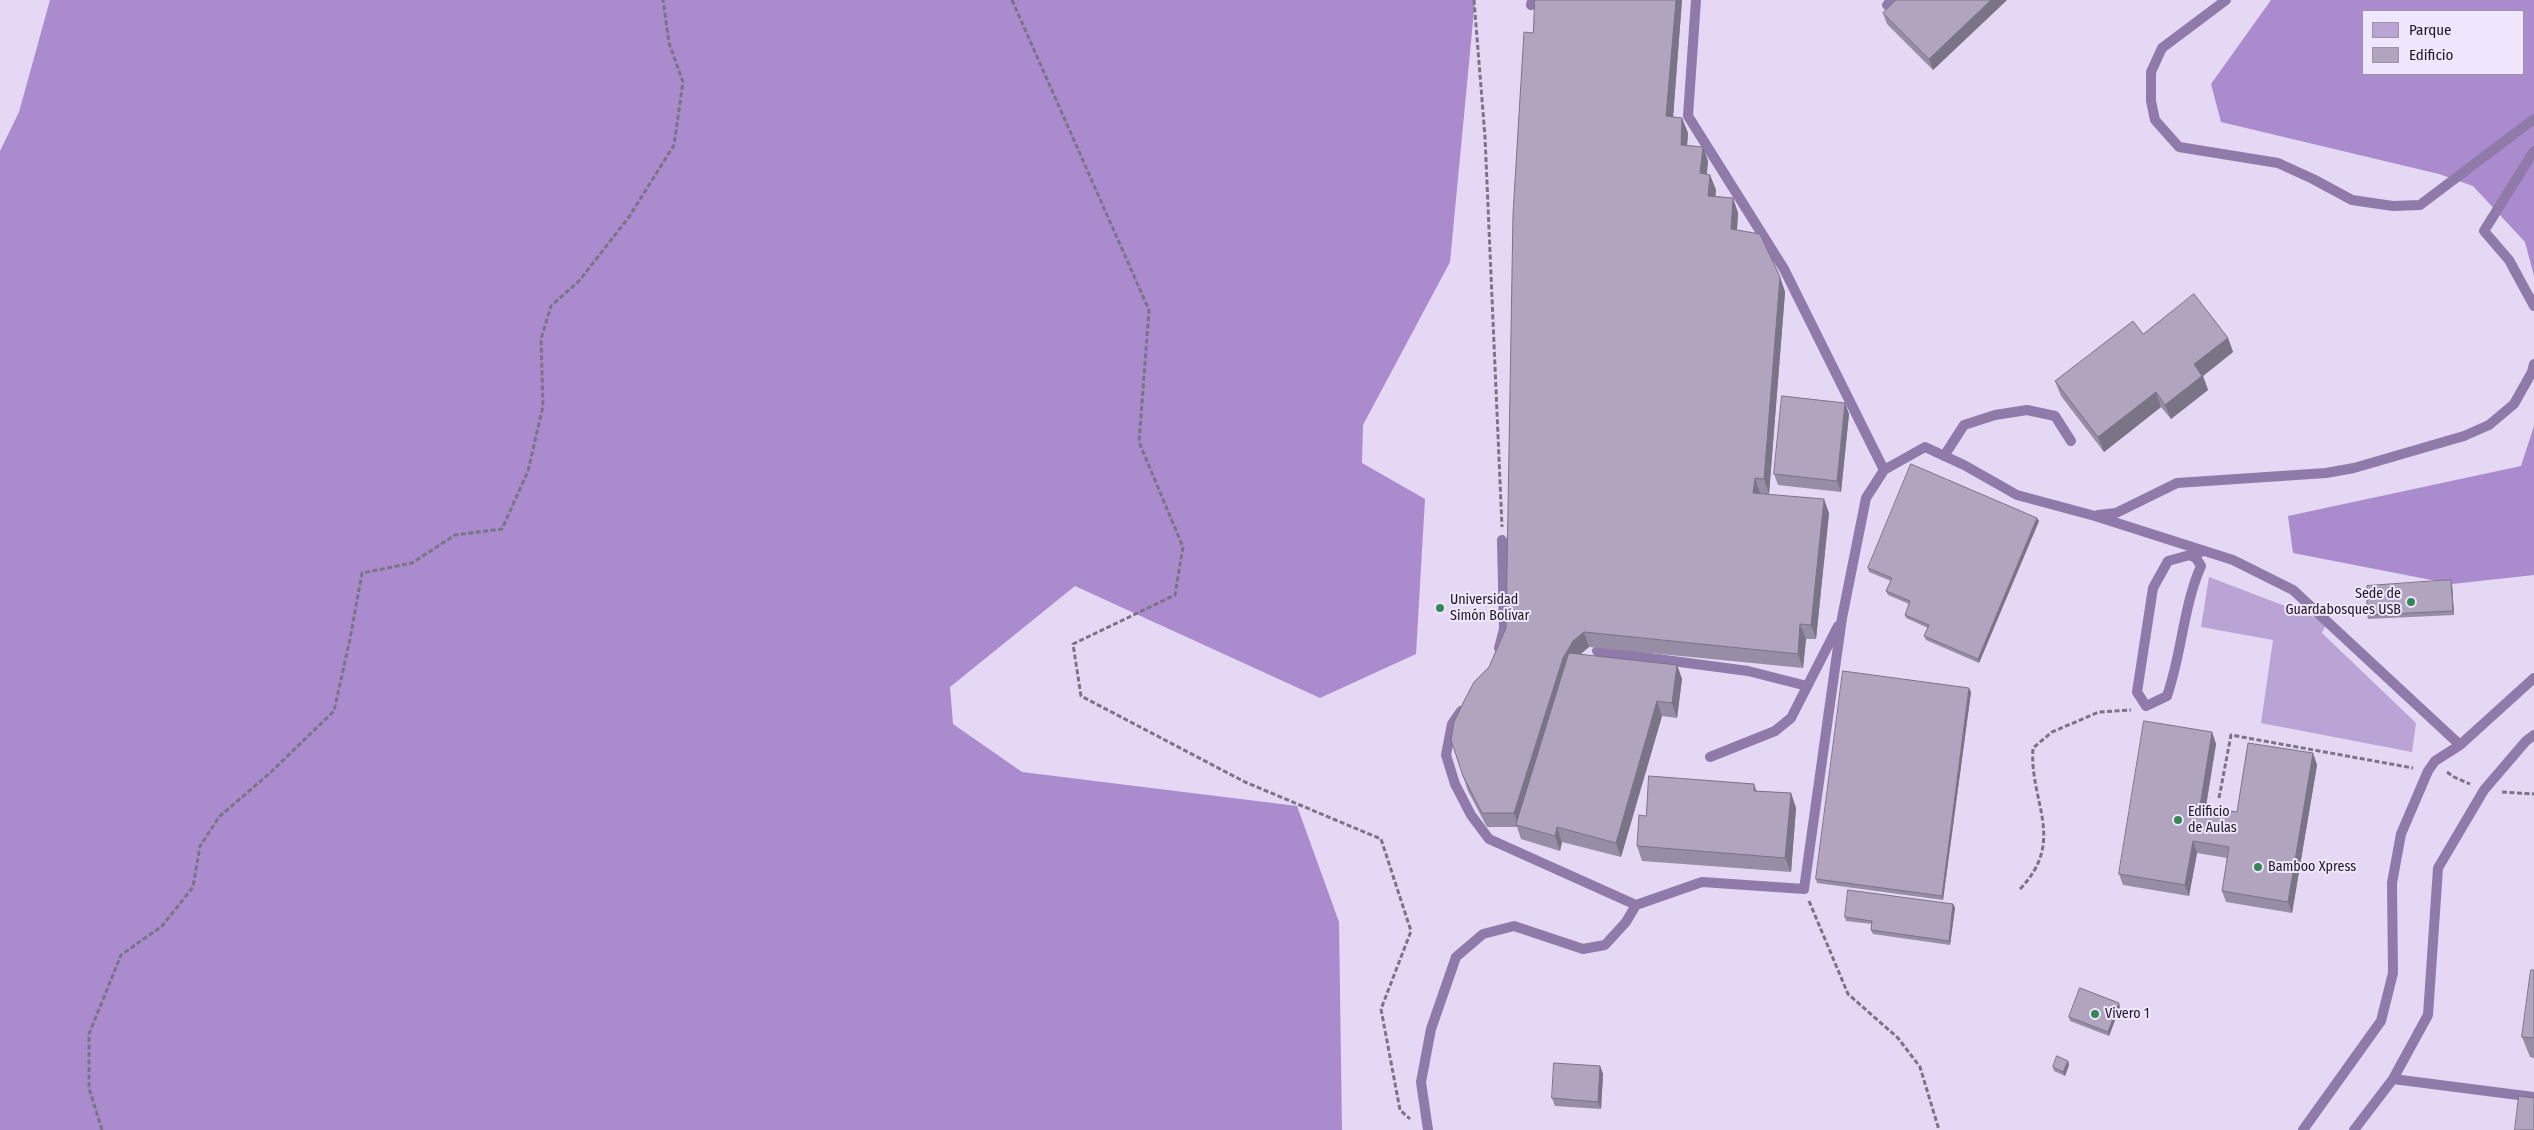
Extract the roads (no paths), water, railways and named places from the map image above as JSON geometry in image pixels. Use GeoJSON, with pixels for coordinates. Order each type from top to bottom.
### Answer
{"type":"FeatureCollection","features":[{"type":"Feature","properties":{"kind":"lane"},"geometry":{"type":"LineString","coordinates":[[1696,0],[1688,116],[1784,269],[1884,470]]}},
{"type":"Feature","properties":{"kind":"lane"},"geometry":{"type":"LineString","coordinates":[[2226,0],[2162,48],[2151,72],[2151,101],[2155,120],[2179,147],[2278,163],[2352,200],[2393,206],[2420,205],[2534,119]]}},
{"type":"Feature","properties":{"kind":"lane"},"geometry":{"type":"LineString","coordinates":[[2534,151],[2484,231],[2509,260],[2534,306]]}},
{"type":"Feature","properties":{"kind":"lane"},"geometry":{"type":"LineString","coordinates":[[2095,516],[2116,513],[2177,483],[2326,472],[2354,468],[2464,436],[2489,425],[2514,404],[2532,372],[2534,364]]}},
{"type":"Feature","properties":{"kind":"lane"},"geometry":{"type":"LineString","coordinates":[[1944,456],[1964,425],[1995,414],[2027,410],[2055,416],[2071,441]]}},
{"type":"Feature","properties":{"kind":"lane"},"geometry":{"type":"LineString","coordinates":[[1428,1130],[1420,1082],[1431,1029],[1456,957],[1483,934],[1514,926],[1583,949],[1605,946],[1626,922],[1636,905],[1702,882],[1804,889],[1842,618],[1866,498],[1884,470],[1925,447],[2017,495],[2095,516],[2233,560],[2292,590],[2460,745]]}},
{"type":"Feature","properties":{"kind":"lane"},"geometry":{"type":"LineString","coordinates":[[1497,655],[1504,629],[1502,540]]}},
{"type":"Feature","properties":{"kind":"lane"},"geometry":{"type":"LineString","coordinates":[[2189,555],[2196,558],[2201,566],[2193,585],[2175,674],[2167,696],[2146,706],[2137,692],[2153,588],[2168,561],[2189,555],[2204,551]]}},
{"type":"Feature","properties":{"kind":"lane"},"geometry":{"type":"LineString","coordinates":[[1710,757],[1775,731],[1791,718],[1842,618]]}},
{"type":"Feature","properties":{"kind":"lane"},"geometry":{"type":"LineString","coordinates":[[1597,652],[1748,671],[1807,686]]}},
{"type":"Feature","properties":{"kind":"lane"},"geometry":{"type":"LineString","coordinates":[[2303,1130],[2381,1021],[2393,973],[2392,883],[2401,834],[2428,770],[2435,761],[2460,745],[2534,678]]}},
{"type":"Feature","properties":{"kind":"lane"},"geometry":{"type":"LineString","coordinates":[[1468,700],[1452,724],[1446,755],[1455,784],[1471,815],[1489,839],[1636,905]]}},
{"type":"Feature","properties":{"kind":"lane"},"geometry":{"type":"LineString","coordinates":[[2354,1130],[2393,1079],[2428,1014],[2438,868],[2484,790],[2534,734]]}},
{"type":"Feature","properties":{"kind":"lane"},"geometry":{"type":"LineString","coordinates":[[2393,1079],[2534,1097]]}},
{"type":"Feature","properties":{"kind":"place","name":"Sede de Guardabosques USB"},"geometry":{"type":"Point","coordinates":[2411,602]}},
{"type":"Feature","properties":{"kind":"place","name":"Universidad Simón Bolívar"},"geometry":{"type":"Point","coordinates":[1440,608]}},
{"type":"Feature","properties":{"kind":"place","name":"Edificio de Aulas"},"geometry":{"type":"Point","coordinates":[2178,820]}},
{"type":"Feature","properties":{"kind":"place","name":"Bamboo Xpress"},"geometry":{"type":"Point","coordinates":[2258,867]}},
{"type":"Feature","properties":{"kind":"place","name":"Vivero 1"},"geometry":{"type":"Point","coordinates":[2095,1014]}}]}
